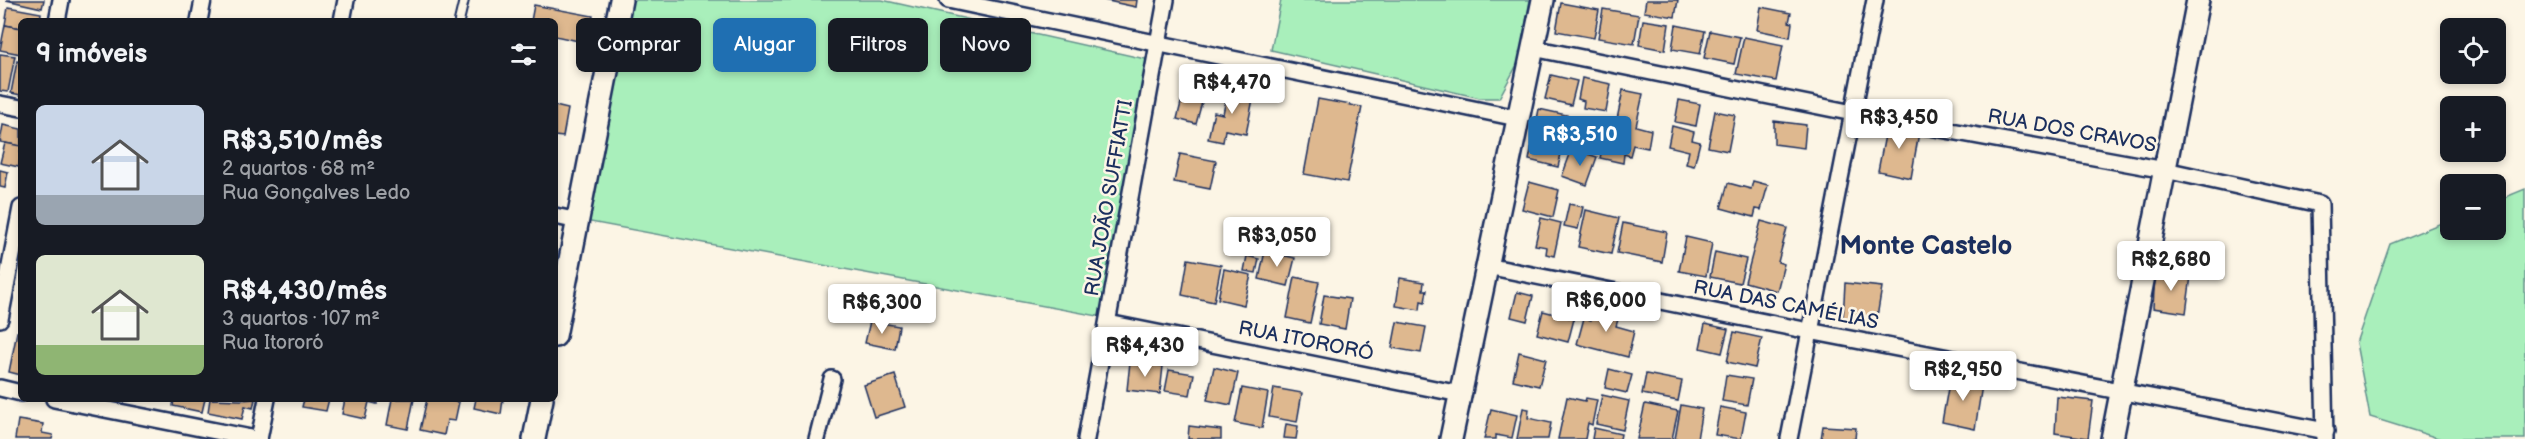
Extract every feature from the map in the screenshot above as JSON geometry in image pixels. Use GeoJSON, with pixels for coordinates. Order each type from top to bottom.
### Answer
{"type":"FeatureCollection","features":[{"type":"Feature","properties":{"kind":"street"},"geometry":{"type":"LineString","coordinates":[[58,18],[61,0]]}},
{"type":"Feature","properties":{"kind":"street"},"geometry":{"type":"LineString","coordinates":[[200,18],[203,0]]}},
{"type":"Feature","properties":{"kind":"street"},"geometry":{"type":"LineString","coordinates":[[343,18],[346,0]]}},
{"type":"Feature","properties":{"kind":"street"},"geometry":{"type":"LineString","coordinates":[[558,321],[621,0]]}},
{"type":"Feature","properties":{"kind":"street"},"geometry":{"type":"LineString","coordinates":[[948,0],[1517,118]]}},
{"type":"Feature","properties":{"kind":"street","name":"RUA JOÃO SUFFIATTI"},"geometry":{"type":"LineString","coordinates":[[1086,439],[1166,0]]}},
{"type":"Feature","properties":{"kind":"street"},"geometry":{"type":"LineString","coordinates":[[1451,439],[1543,0]]}},
{"type":"Feature","properties":{"kind":"street"},"geometry":{"type":"LineString","coordinates":[[1790,439],[1809,331],[1875,0]]}},
{"type":"Feature","properties":{"kind":"street"},"geometry":{"type":"LineString","coordinates":[[2112,439],[2198,0]]}},
{"type":"Feature","properties":{"kind":"street","name":"RUA DOS CRAVOS"},"geometry":{"type":"LineString","coordinates":[[1533,48],[1853,113],[2165,170],[2320,204],[2326,435]]}},
{"type":"Feature","properties":{"kind":"street"},"geometry":{"type":"LineString","coordinates":[[0,104],[18,107]]}},
{"type":"Feature","properties":{"kind":"street"},"geometry":{"type":"LineString","coordinates":[[558,217],[578,221]]}},
{"type":"Feature","properties":{"kind":"street"},"geometry":{"type":"LineString","coordinates":[[0,319],[18,224]]}},
{"type":"Feature","properties":{"kind":"street","name":"RUA DAS CAMÉLIAS"},"geometry":{"type":"LineString","coordinates":[[1487,266],[2121,391],[2326,435]]}},
{"type":"Feature","properties":{"kind":"street","name":"RUA ITORORÓ"},"geometry":{"type":"LineString","coordinates":[[1108,323],[1460,394]]}},
{"type":"Feature","properties":{"kind":"street"},"geometry":{"type":"LineString","coordinates":[[817,439],[832,379]]}},
{"type":"Feature","properties":{"kind":"street"},"geometry":{"type":"LineString","coordinates":[[0,388],[18,392]]}},
{"type":"Feature","properties":{"kind":"street"},"geometry":{"type":"LineString","coordinates":[[84,402],[123,406],[257,439],[266,402]]}},
{"type":"Feature","properties":{"kind":"street"},"geometry":{"type":"LineString","coordinates":[[534,439],[541,402]]}},
{"type":"Feature","properties":{"kind":"lane"},"geometry":{"type":"LineString","coordinates":[[460,18],[464,0]]}},
{"type":"Feature","properties":{"kind":"green space"},"geometry":{"type":"Polygon","coordinates":[[[625,0],[882,0],[962,18],[940,18],[940,72],[1031,72],[1031,33],[1150,60],[1103,317],[585,221],[612,72],[701,72],[701,18],[622,18],[625,0]]]}},
{"type":"Feature","properties":{"kind":"green space"},"geometry":{"type":"Polygon","coordinates":[[[1281,0],[1530,0],[1519,61],[1499,98],[1480,98],[1271,50],[1281,0]]]}},
{"type":"Feature","properties":{"kind":"green space"},"geometry":{"type":"Polygon","coordinates":[[[2525,189],[2525,439],[2441,439],[2370,417],[2356,343],[2390,244],[2440,224],[2440,240],[2506,240],[2506,197],[2525,189]]]}},
{"type":"Feature","properties":{"kind":"building"},"geometry":{"type":"Polygon","coordinates":[[[6,0],[44,0],[42,8],[6,0]]]}},
{"type":"Feature","properties":{"kind":"building"},"geometry":{"type":"Polygon","coordinates":[[[1103,0],[1137,0],[1136,7],[1103,0]]]}},
{"type":"Feature","properties":{"kind":"building"},"geometry":{"type":"Polygon","coordinates":[[[1646,0],[1678,0],[1675,17],[1644,12],[1646,0]]]}},
{"type":"Feature","properties":{"kind":"building"},"geometry":{"type":"Polygon","coordinates":[[[1561,3],[1599,10],[1594,38],[1556,31],[1561,3]]]}},
{"type":"Feature","properties":{"kind":"building"},"geometry":{"type":"Polygon","coordinates":[[[534,5],[593,16],[593,18],[576,18],[576,40],[558,37],[558,18],[532,18],[534,5]]]}},
{"type":"Feature","properties":{"kind":"building"},"geometry":{"type":"Polygon","coordinates":[[[8,7],[41,13],[40,18],[18,18],[18,27],[5,25],[8,7]]]}},
{"type":"Feature","properties":{"kind":"building"},"geometry":{"type":"Polygon","coordinates":[[[1761,7],[1791,13],[1790,37],[1757,30],[1761,7]]]}},
{"type":"Feature","properties":{"kind":"building"},"geometry":{"type":"Polygon","coordinates":[[[1603,9],[1639,15],[1634,44],[1598,38],[1603,9]]]}},
{"type":"Feature","properties":{"kind":"building"},"geometry":{"type":"Polygon","coordinates":[[[1643,20],[1669,24],[1665,50],[1639,45],[1643,20]]]}},
{"type":"Feature","properties":{"kind":"building"},"geometry":{"type":"Polygon","coordinates":[[[5,25],[18,27],[18,53],[0,50],[5,25]]]}},
{"type":"Feature","properties":{"kind":"building"},"geometry":{"type":"Polygon","coordinates":[[[1676,25],[1705,31],[1700,54],[1672,49],[1676,25]]]}},
{"type":"Feature","properties":{"kind":"building"},"geometry":{"type":"Polygon","coordinates":[[[1710,31],[1740,37],[1734,64],[1704,58],[1710,31]]]}},
{"type":"Feature","properties":{"kind":"building"},"geometry":{"type":"Polygon","coordinates":[[[1744,37],[1783,45],[1776,81],[1736,74],[1744,37]]]}},
{"type":"Feature","properties":{"kind":"building"},"geometry":{"type":"Polygon","coordinates":[[[0,54],[15,56],[8,92],[0,91],[0,54]]]}},
{"type":"Feature","properties":{"kind":"building"},"geometry":{"type":"Polygon","coordinates":[[[17,61],[18,94],[11,93],[17,61]]]}},
{"type":"Feature","properties":{"kind":"building"},"geometry":{"type":"Polygon","coordinates":[[[1188,75],[1208,80],[1196,124],[1177,119],[1188,75]]]}},
{"type":"Feature","properties":{"kind":"building"},"geometry":{"type":"Polygon","coordinates":[[[1551,75],[1577,81],[1571,105],[1545,99],[1551,75]]]}},
{"type":"Feature","properties":{"kind":"building"},"geometry":{"type":"Polygon","coordinates":[[[1582,78],[1611,84],[1606,112],[1583,108],[1584,101],[1578,99],[1582,78]]]}},
{"type":"Feature","properties":{"kind":"building"},"geometry":{"type":"Polygon","coordinates":[[[1228,89],[1254,94],[1246,134],[1225,130],[1223,142],[1208,139],[1214,112],[1223,114],[1228,89]]]}},
{"type":"Feature","properties":{"kind":"building"},"geometry":{"type":"Polygon","coordinates":[[[1623,90],[1643,94],[1636,126],[1651,130],[1648,148],[1633,145],[1630,156],[1624,154],[1623,163],[1600,158],[1607,127],[1615,129],[1623,90]]]}},
{"type":"Feature","properties":{"kind":"building"},"geometry":{"type":"Polygon","coordinates":[[[1318,99],[1362,107],[1347,182],[1304,174],[1318,99]]]}},
{"type":"Feature","properties":{"kind":"building"},"geometry":{"type":"Polygon","coordinates":[[[1679,100],[1700,104],[1696,126],[1675,122],[1679,100]]]}},
{"type":"Feature","properties":{"kind":"building"},"geometry":{"type":"Polygon","coordinates":[[[558,107],[568,109],[563,137],[558,136],[558,107]]]}},
{"type":"Feature","properties":{"kind":"building"},"geometry":{"type":"Polygon","coordinates":[[[1539,109],[1571,116],[1569,125],[1565,124],[1562,141],[1534,135],[1539,109]]]}},
{"type":"Feature","properties":{"kind":"building"},"geometry":{"type":"Polygon","coordinates":[[[1715,111],[1735,115],[1728,151],[1708,147],[1715,111]]]}},
{"type":"Feature","properties":{"kind":"building"},"geometry":{"type":"Polygon","coordinates":[[[1774,121],[1806,125],[1804,148],[1774,144],[1774,121]]]}},
{"type":"Feature","properties":{"kind":"building"},"geometry":{"type":"Polygon","coordinates":[[[3,125],[18,128],[18,145],[0,142],[3,125]]]}},
{"type":"Feature","properties":{"kind":"building"},"geometry":{"type":"Polygon","coordinates":[[[1887,125],[1920,127],[1911,178],[1878,171],[1887,125]]]}},
{"type":"Feature","properties":{"kind":"building"},"geometry":{"type":"Polygon","coordinates":[[[1672,126],[1694,132],[1692,140],[1700,142],[1694,166],[1686,164],[1689,151],[1668,146],[1672,126]]]}},
{"type":"Feature","properties":{"kind":"building"},"geometry":{"type":"Polygon","coordinates":[[[1568,127],[1589,131],[1587,148],[1566,144],[1568,127]]]}},
{"type":"Feature","properties":{"kind":"building"},"geometry":{"type":"Polygon","coordinates":[[[1533,139],[1563,145],[1558,167],[1529,160],[1533,139]]]}},
{"type":"Feature","properties":{"kind":"building"},"geometry":{"type":"Polygon","coordinates":[[[5,143],[18,145],[18,167],[0,163],[5,143]]]}},
{"type":"Feature","properties":{"kind":"building"},"geometry":{"type":"Polygon","coordinates":[[[1572,149],[1597,157],[1587,185],[1562,176],[1572,149]]]}},
{"type":"Feature","properties":{"kind":"building"},"geometry":{"type":"Polygon","coordinates":[[[1180,154],[1216,161],[1210,189],[1174,182],[1180,154]]]}},
{"type":"Feature","properties":{"kind":"building"},"geometry":{"type":"Polygon","coordinates":[[[0,170],[8,172],[5,188],[0,187],[0,170]]]}},
{"type":"Feature","properties":{"kind":"building"},"geometry":{"type":"Polygon","coordinates":[[[1753,181],[1768,185],[1761,210],[1756,209],[1754,217],[1721,208],[1728,183],[1751,189],[1753,181]]]}},
{"type":"Feature","properties":{"kind":"building"},"geometry":{"type":"Polygon","coordinates":[[[1529,182],[1559,190],[1553,217],[1522,209],[1529,182]]]}},
{"type":"Feature","properties":{"kind":"building"},"geometry":{"type":"Polygon","coordinates":[[[1569,204],[1583,207],[1578,229],[1564,226],[1569,204]]]}},
{"type":"Feature","properties":{"kind":"building"},"geometry":{"type":"Polygon","coordinates":[[[1586,210],[1619,218],[1611,254],[1578,247],[1586,210]]]}},
{"type":"Feature","properties":{"kind":"building"},"geometry":{"type":"Polygon","coordinates":[[[1541,218],[1561,223],[1554,256],[1546,254],[1547,247],[1535,245],[1541,218]]]}},
{"type":"Feature","properties":{"kind":"building"},"geometry":{"type":"Polygon","coordinates":[[[1761,221],[1787,228],[1778,262],[1784,264],[1777,291],[1745,282],[1761,221]]]}},
{"type":"Feature","properties":{"kind":"building"},"geometry":{"type":"Polygon","coordinates":[[[1623,223],[1667,232],[1662,262],[1617,253],[1623,223]]]}},
{"type":"Feature","properties":{"kind":"building"},"geometry":{"type":"Polygon","coordinates":[[[1686,237],[1712,243],[1706,276],[1679,271],[1686,237]]]}},
{"type":"Feature","properties":{"kind":"building"},"geometry":{"type":"Polygon","coordinates":[[[1265,251],[1295,258],[1288,286],[1259,279],[1265,251]]]}},
{"type":"Feature","properties":{"kind":"building"},"geometry":{"type":"Polygon","coordinates":[[[1715,252],[1746,259],[1740,283],[1710,277],[1715,252]]]}},
{"type":"Feature","properties":{"kind":"building"},"geometry":{"type":"Polygon","coordinates":[[[1247,256],[1259,259],[1256,273],[1244,271],[1247,256]]]}},
{"type":"Feature","properties":{"kind":"building"},"geometry":{"type":"Polygon","coordinates":[[[1188,259],[1221,265],[1214,302],[1182,295],[1188,259]]]}},
{"type":"Feature","properties":{"kind":"building"},"geometry":{"type":"Polygon","coordinates":[[[1224,269],[1251,275],[1244,305],[1218,299],[1224,269]]]}},
{"type":"Feature","properties":{"kind":"building"},"geometry":{"type":"Polygon","coordinates":[[[2155,272],[2191,276],[2186,313],[2153,308],[2155,272]]]}},
{"type":"Feature","properties":{"kind":"building"},"geometry":{"type":"Polygon","coordinates":[[[1295,277],[1319,282],[1310,323],[1287,318],[1295,277]]]}},
{"type":"Feature","properties":{"kind":"building"},"geometry":{"type":"Polygon","coordinates":[[[1400,278],[1424,282],[1423,290],[1427,290],[1425,302],[1421,301],[1420,310],[1396,306],[1400,278]]]}},
{"type":"Feature","properties":{"kind":"building"},"geometry":{"type":"Polygon","coordinates":[[[1845,283],[1882,287],[1876,323],[1843,319],[1845,283]]]}},
{"type":"Feature","properties":{"kind":"building"},"geometry":{"type":"Polygon","coordinates":[[[1517,292],[1533,296],[1527,321],[1511,317],[1517,292]]]}},
{"type":"Feature","properties":{"kind":"building"},"geometry":{"type":"Polygon","coordinates":[[[1324,295],[1350,299],[1345,329],[1319,324],[1324,295]]]}},
{"type":"Feature","properties":{"kind":"building"},"geometry":{"type":"Polygon","coordinates":[[[1594,306],[1620,313],[1616,326],[1634,331],[1628,357],[1577,344],[1584,318],[1591,320],[1594,306]]]}},
{"type":"Feature","properties":{"kind":"building"},"geometry":{"type":"Polygon","coordinates":[[[1543,311],[1574,319],[1568,342],[1537,334],[1543,311]]]}},
{"type":"Feature","properties":{"kind":"building"},"geometry":{"type":"Polygon","coordinates":[[[870,321],[899,326],[895,349],[865,343],[870,321]]]}},
{"type":"Feature","properties":{"kind":"building"},"geometry":{"type":"Polygon","coordinates":[[[1397,322],[1426,327],[1421,353],[1392,348],[1397,322]]]}},
{"type":"Feature","properties":{"kind":"building"},"geometry":{"type":"Polygon","coordinates":[[[1705,324],[1728,329],[1722,353],[1700,348],[1705,324]]]}},
{"type":"Feature","properties":{"kind":"building"},"geometry":{"type":"Polygon","coordinates":[[[17,332],[18,374],[9,372],[17,332]]]}},
{"type":"Feature","properties":{"kind":"building"},"geometry":{"type":"Polygon","coordinates":[[[1734,332],[1762,338],[1755,368],[1727,362],[1734,332]]]}},
{"type":"Feature","properties":{"kind":"building"},"geometry":{"type":"Polygon","coordinates":[[[1519,352],[1546,359],[1539,386],[1513,380],[1519,352]]]}},
{"type":"Feature","properties":{"kind":"building"},"geometry":{"type":"Polygon","coordinates":[[[1130,362],[1163,366],[1160,394],[1127,390],[1130,362]]]}},
{"type":"Feature","properties":{"kind":"building"},"geometry":{"type":"Polygon","coordinates":[[[1214,367],[1238,373],[1231,405],[1207,400],[1214,367]]]}},
{"type":"Feature","properties":{"kind":"building"},"geometry":{"type":"Polygon","coordinates":[[[1609,369],[1632,375],[1627,393],[1605,388],[1609,369]]]}},
{"type":"Feature","properties":{"kind":"building"},"geometry":{"type":"Polygon","coordinates":[[[1169,370],[1194,374],[1190,395],[1165,391],[1169,370]]]}},
{"type":"Feature","properties":{"kind":"building"},"geometry":{"type":"Polygon","coordinates":[[[1646,374],[1682,381],[1678,401],[1642,394],[1646,374]]]}},
{"type":"Feature","properties":{"kind":"building"},"geometry":{"type":"Polygon","coordinates":[[[895,375],[905,407],[874,417],[864,385],[895,375]]]}},
{"type":"Feature","properties":{"kind":"building"},"geometry":{"type":"Polygon","coordinates":[[[1726,375],[1752,379],[1747,405],[1722,401],[1726,375]]]}},
{"type":"Feature","properties":{"kind":"building"},"geometry":{"type":"Polygon","coordinates":[[[1950,377],[1983,379],[1975,429],[1942,422],[1950,377]]]}},
{"type":"Feature","properties":{"kind":"building"},"geometry":{"type":"Polygon","coordinates":[[[1242,388],[1268,393],[1262,428],[1235,423],[1242,388]]]}},
{"type":"Feature","properties":{"kind":"building"},"geometry":{"type":"Polygon","coordinates":[[[1274,388],[1302,393],[1297,422],[1269,417],[1274,388]]]}},
{"type":"Feature","properties":{"kind":"building"},"geometry":{"type":"Polygon","coordinates":[[[1602,395],[1629,401],[1623,430],[1596,424],[1602,395]]]}},
{"type":"Feature","properties":{"kind":"building"},"geometry":{"type":"Polygon","coordinates":[[[1567,397],[1585,401],[1586,398],[1597,400],[1592,425],[1588,423],[1585,439],[1558,439],[1567,397]]]}},
{"type":"Feature","properties":{"kind":"building"},"geometry":{"type":"Polygon","coordinates":[[[2057,397],[2093,401],[2088,438],[2055,433],[2057,397]]]}},
{"type":"Feature","properties":{"kind":"building"},"geometry":{"type":"Polygon","coordinates":[[[174,402],[204,402],[202,412],[173,406],[174,402]]]}},
{"type":"Feature","properties":{"kind":"building"},"geometry":{"type":"Polygon","coordinates":[[[210,402],[254,402],[253,408],[245,406],[242,419],[208,412],[210,402]]]}},
{"type":"Feature","properties":{"kind":"building"},"geometry":{"type":"Polygon","coordinates":[[[303,402],[328,402],[326,411],[302,407],[303,402]]]}},
{"type":"Feature","properties":{"kind":"building"},"geometry":{"type":"Polygon","coordinates":[[[344,402],[369,402],[365,419],[342,414],[344,402]]]}},
{"type":"Feature","properties":{"kind":"building"},"geometry":{"type":"Polygon","coordinates":[[[391,402],[413,402],[408,429],[387,425],[391,402]]]}},
{"type":"Feature","properties":{"kind":"building"},"geometry":{"type":"Polygon","coordinates":[[[426,402],[459,402],[455,421],[447,420],[444,435],[420,430],[426,402]]]}},
{"type":"Feature","properties":{"kind":"building"},"geometry":{"type":"Polygon","coordinates":[[[475,402],[503,402],[501,414],[474,408],[475,402]]]}},
{"type":"Feature","properties":{"kind":"building"},"geometry":{"type":"Polygon","coordinates":[[[1645,404],[1678,411],[1672,439],[1637,439],[1645,404]]]}},
{"type":"Feature","properties":{"kind":"building"},"geometry":{"type":"Polygon","coordinates":[[[1681,405],[1702,409],[1697,439],[1675,439],[1681,405]]]}},
{"type":"Feature","properties":{"kind":"building"},"geometry":{"type":"Polygon","coordinates":[[[1720,407],[1746,412],[1741,439],[1715,435],[1720,407]]]}},
{"type":"Feature","properties":{"kind":"building"},"geometry":{"type":"Polygon","coordinates":[[[1523,408],[1529,409],[1528,418],[1551,423],[1548,439],[1517,439],[1523,408]]]}},
{"type":"Feature","properties":{"kind":"building"},"geometry":{"type":"Polygon","coordinates":[[[1491,409],[1517,415],[1512,438],[1496,435],[1496,439],[1484,439],[1491,409]]]}},
{"type":"Feature","properties":{"kind":"building"},"geometry":{"type":"Polygon","coordinates":[[[18,420],[43,424],[42,433],[53,435],[52,439],[15,439],[18,420]]]}},
{"type":"Feature","properties":{"kind":"building"},"geometry":{"type":"Polygon","coordinates":[[[1286,424],[1298,426],[1296,439],[1284,438],[1286,424]]]}},
{"type":"Feature","properties":{"kind":"building"},"geometry":{"type":"Polygon","coordinates":[[[1189,426],[1221,430],[1221,439],[1188,439],[1189,426]]]}},
{"type":"Feature","properties":{"kind":"building"},"geometry":{"type":"Polygon","coordinates":[[[1823,426],[1856,428],[1855,439],[1821,439],[1823,426]]]}},
{"type":"Feature","properties":{"kind":"building"},"geometry":{"type":"Polygon","coordinates":[[[1594,428],[1621,434],[1620,439],[1592,439],[1594,428]]]}},
{"type":"Feature","properties":{"kind":"district","name":"Monte Castelo"},"geometry":{"type":"Point","coordinates":[1926,246]}}]}
